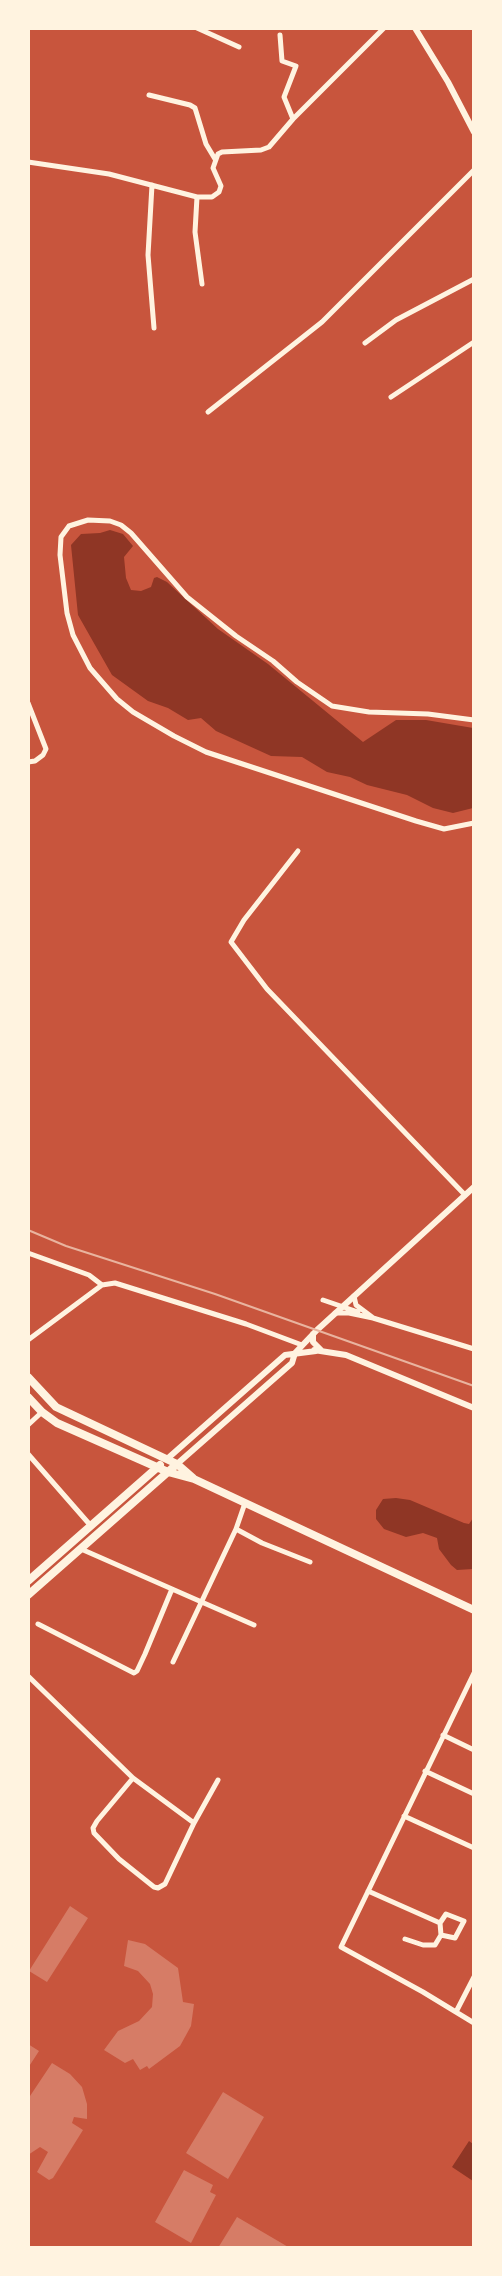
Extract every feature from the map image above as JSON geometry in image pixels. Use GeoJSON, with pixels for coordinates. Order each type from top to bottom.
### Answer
{"type":"FeatureCollection","features":[{"type":"Feature","properties":{"kind":"main road"},"geometry":{"type":"LineString","coordinates":[[28,1377],[50,1401],[62,1410],[177,1464],[194,1479]]}},
{"type":"Feature","properties":{"kind":"main road"},"geometry":{"type":"LineString","coordinates":[[28,1397],[42,1412],[57,1423],[168,1472],[194,1479],[474,1610]]}},
{"type":"Feature","properties":{"kind":"main road"},"geometry":{"type":"LineString","coordinates":[[28,1581],[167,1459]]}},
{"type":"Feature","properties":{"kind":"main road"},"geometry":{"type":"LineString","coordinates":[[28,1595],[177,1464]]}},
{"type":"Feature","properties":{"kind":"main road"},"geometry":{"type":"LineString","coordinates":[[74,1541],[81,1549]]}},
{"type":"Feature","properties":{"kind":"street"},"geometry":{"type":"LineString","coordinates":[[197,28],[239,47]]}},
{"type":"Feature","properties":{"kind":"street"},"geometry":{"type":"LineString","coordinates":[[28,162],[110,174],[197,197],[212,197],[219,192],[220,182],[213,168],[215,159],[222,152],[261,150],[269,147],[293,118],[384,28]]}},
{"type":"Feature","properties":{"kind":"street"},"geometry":{"type":"LineString","coordinates":[[415,28],[448,82],[474,132]]}},
{"type":"Feature","properties":{"kind":"street"},"geometry":{"type":"LineString","coordinates":[[280,35],[282,61],[296,66],[284,97],[293,118]]}},
{"type":"Feature","properties":{"kind":"street"},"geometry":{"type":"LineString","coordinates":[[149,95],[195,108],[206,144],[215,159]]}},
{"type":"Feature","properties":{"kind":"street"},"geometry":{"type":"LineString","coordinates":[[208,412],[322,322],[474,170]]}},
{"type":"Feature","properties":{"kind":"street"},"geometry":{"type":"LineString","coordinates":[[152,185],[148,255],[154,328]]}},
{"type":"Feature","properties":{"kind":"street"},"geometry":{"type":"LineString","coordinates":[[197,197],[195,232],[202,284]]}},
{"type":"Feature","properties":{"kind":"street"},"geometry":{"type":"LineString","coordinates":[[365,342],[396,320],[474,279]]}},
{"type":"Feature","properties":{"kind":"street"},"geometry":{"type":"LineString","coordinates":[[391,397],[474,342]]}},
{"type":"Feature","properties":{"kind":"street"},"geometry":{"type":"LineString","coordinates":[[474,720],[428,714],[369,712],[332,706],[297,682],[273,661],[236,636],[187,597],[131,533],[121,525],[110,521],[88,520],[69,526],[61,537],[60,555],[67,613],[73,635],[90,668],[117,699],[133,712],[206,752],[416,821],[444,830],[474,823]]}},
{"type":"Feature","properties":{"kind":"street"},"geometry":{"type":"LineString","coordinates":[[28,703],[46,749],[43,755],[35,761],[28,762]]}},
{"type":"Feature","properties":{"kind":"street"},"geometry":{"type":"LineString","coordinates":[[298,851],[244,920],[231,942],[267,990],[465,1195]]}},
{"type":"Feature","properties":{"kind":"street"},"geometry":{"type":"LineString","coordinates":[[177,1464],[292,1364],[295,1353],[313,1334],[474,1187]]}},
{"type":"Feature","properties":{"kind":"street"},"geometry":{"type":"LineString","coordinates":[[28,1253],[90,1275],[102,1285]]}},
{"type":"Feature","properties":{"kind":"street"},"geometry":{"type":"LineString","coordinates":[[28,1340],[102,1285],[115,1283],[246,1324],[302,1346],[319,1351],[346,1354],[474,1408]]}},
{"type":"Feature","properties":{"kind":"street"},"geometry":{"type":"LineString","coordinates":[[354,1296],[356,1305],[374,1318]]}},
{"type":"Feature","properties":{"kind":"street"},"geometry":{"type":"LineString","coordinates":[[323,1300],[343,1305],[374,1318]]}},
{"type":"Feature","properties":{"kind":"street"},"geometry":{"type":"LineString","coordinates":[[335,1313],[350,1313],[374,1318],[474,1349]]}},
{"type":"Feature","properties":{"kind":"street"},"geometry":{"type":"LineString","coordinates":[[313,1334],[313,1342],[319,1351]]}},
{"type":"Feature","properties":{"kind":"street"},"geometry":{"type":"LineString","coordinates":[[167,1459],[285,1355],[319,1351]]}},
{"type":"Feature","properties":{"kind":"street"},"geometry":{"type":"LineString","coordinates":[[28,1425],[42,1412]]}},
{"type":"Feature","properties":{"kind":"street"},"geometry":{"type":"LineString","coordinates":[[28,1454],[91,1526]]}},
{"type":"Feature","properties":{"kind":"street"},"geometry":{"type":"LineString","coordinates":[[173,1662],[236,1529],[245,1503]]}},
{"type":"Feature","properties":{"kind":"street"},"geometry":{"type":"LineString","coordinates":[[236,1529],[262,1543],[310,1562]]}},
{"type":"Feature","properties":{"kind":"street"},"geometry":{"type":"LineString","coordinates":[[81,1549],[254,1624]]}},
{"type":"Feature","properties":{"kind":"street"},"geometry":{"type":"LineString","coordinates":[[38,1624],[134,1673],[145,1654],[172,1589]]}},
{"type":"Feature","properties":{"kind":"street"},"geometry":{"type":"LineString","coordinates":[[474,1673],[341,1947],[474,2023]]}},
{"type":"Feature","properties":{"kind":"street"},"geometry":{"type":"LineString","coordinates":[[28,1676],[133,1778],[194,1823]]}},
{"type":"Feature","properties":{"kind":"street"},"geometry":{"type":"LineString","coordinates":[[443,1735],[474,1750]]}},
{"type":"Feature","properties":{"kind":"street"},"geometry":{"type":"LineString","coordinates":[[425,1771],[474,1794]]}},
{"type":"Feature","properties":{"kind":"street"},"geometry":{"type":"LineString","coordinates":[[133,1778],[97,1821],[93,1828],[94,1833],[119,1859],[158,1888],[165,1884],[194,1823],[218,1780]]}},
{"type":"Feature","properties":{"kind":"street"},"geometry":{"type":"LineString","coordinates":[[404,1816],[474,1848]]}},
{"type":"Feature","properties":{"kind":"street"},"geometry":{"type":"LineString","coordinates":[[368,1891],[440,1923]]}},
{"type":"Feature","properties":{"kind":"street"},"geometry":{"type":"LineString","coordinates":[[405,1939],[429,1946],[435,1945],[441,1935],[440,1923],[446,1914],[464,1921],[455,1938],[441,1935]]}},
{"type":"Feature","properties":{"kind":"street"},"geometry":{"type":"LineString","coordinates":[[456,2012],[474,1977]]}},
{"type":"Feature","properties":{"kind":"shaded area"},"geometry":{"type":"Polygon","coordinates":[[[110,530],[123,534],[133,546],[124,557],[126,578],[131,590],[141,591],[151,587],[154,578],[157,577],[167,582],[218,629],[268,664],[363,742],[396,720],[426,720],[473,728],[473,808],[453,813],[433,808],[407,795],[327,772],[302,757],[271,756],[216,731],[201,718],[188,720],[168,708],[148,701],[112,675],[78,615],[71,545],[81,534],[110,530]]]}},
{"type":"Feature","properties":{"kind":"shaded area"},"geometry":{"type":"Polygon","coordinates":[[[383,1499],[410,1500],[464,1523],[469,1524],[473,1518],[473,1569],[457,1570],[451,1565],[439,1549],[437,1538],[423,1533],[406,1537],[384,1529],[376,1519],[376,1510],[383,1499]]]}},
{"type":"Feature","properties":{"kind":"shaded area"},"geometry":{"type":"Polygon","coordinates":[[[469,2141],[473,2144],[473,2181],[452,2167],[469,2141]]]}},
{"type":"Feature","properties":{"kind":"building"},"geometry":{"type":"Polygon","coordinates":[[[70,1906],[88,1918],[47,1982],[29,1971],[70,1906]]]}},
{"type":"Feature","properties":{"kind":"building"},"geometry":{"type":"Polygon","coordinates":[[[128,1940],[145,1944],[178,1968],[183,2002],[194,2004],[191,2026],[180,2046],[149,2069],[147,2066],[140,2070],[133,2059],[125,2063],[104,2050],[118,2031],[139,2021],[152,2007],[153,1994],[150,1984],[138,1971],[124,1966],[128,1940]]]}},
{"type":"Feature","properties":{"kind":"building"},"geometry":{"type":"Polygon","coordinates":[[[28,2044],[39,2051],[28,2068],[28,2044]]]}},
{"type":"Feature","properties":{"kind":"building"},"geometry":{"type":"Polygon","coordinates":[[[52,2063],[70,2074],[82,2087],[87,2104],[87,2119],[74,2117],[72,2123],[83,2130],[53,2178],[49,2180],[37,2172],[48,2152],[40,2147],[28,2155],[28,2099],[52,2063]]]}},
{"type":"Feature","properties":{"kind":"building"},"geometry":{"type":"Polygon","coordinates":[[[223,2092],[264,2117],[228,2179],[186,2153],[223,2092]]]}},
{"type":"Feature","properties":{"kind":"building"},"geometry":{"type":"Polygon","coordinates":[[[184,2170],[213,2185],[210,2192],[216,2195],[191,2243],[155,2222],[184,2170]]]}},
{"type":"Feature","properties":{"kind":"building"},"geometry":{"type":"Polygon","coordinates":[[[237,2217],[290,2248],[218,2248],[237,2217]]]}},
{"type":"Feature","properties":{"kind":"railway"},"geometry":{"type":"LineString","coordinates":[[28,1230],[66,1246],[215,1294],[474,1386]]}}]}
